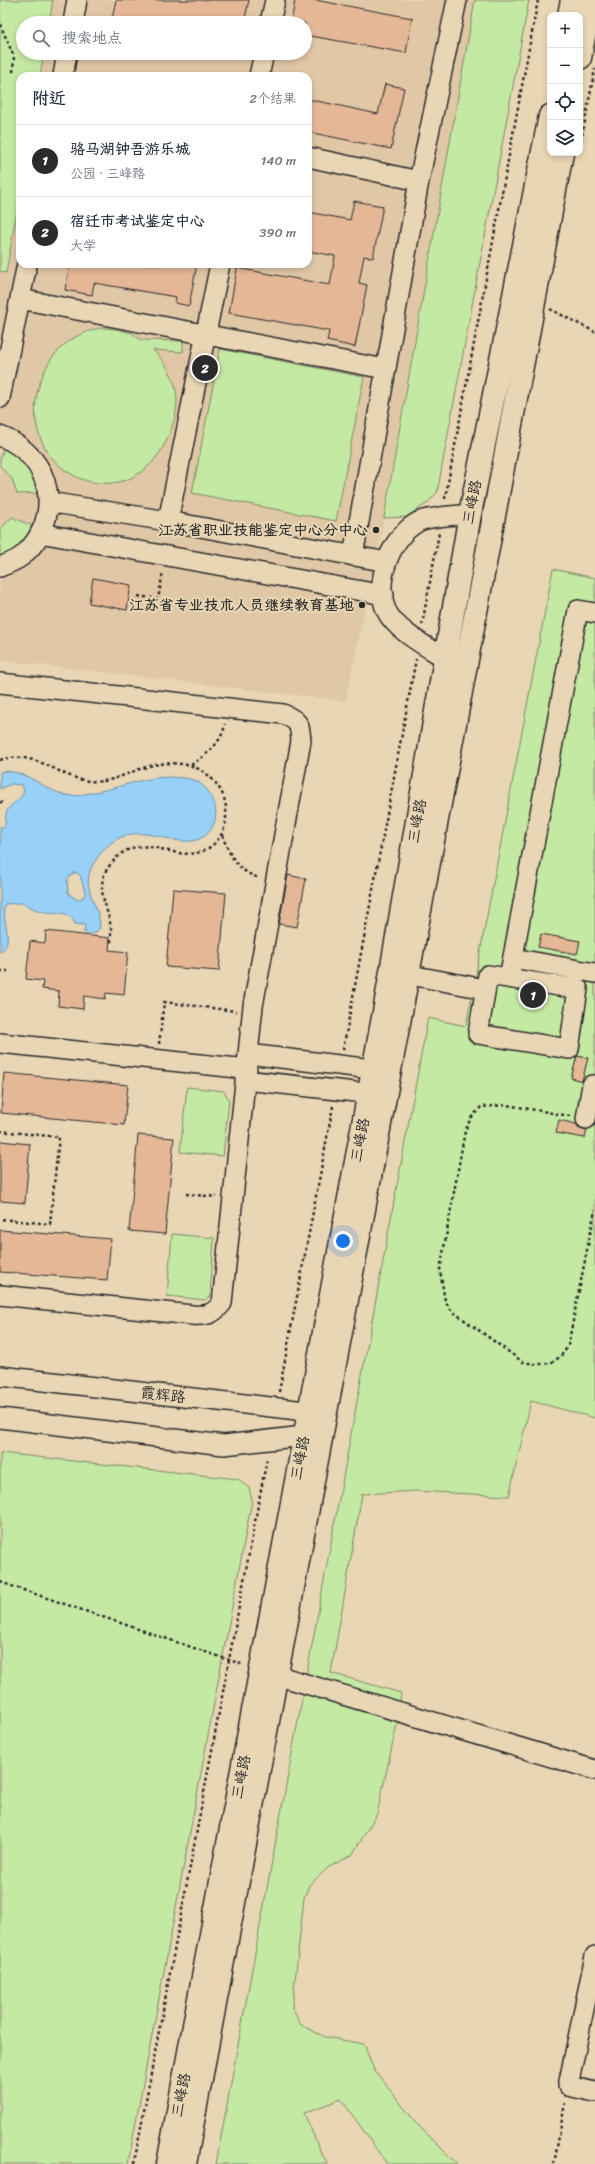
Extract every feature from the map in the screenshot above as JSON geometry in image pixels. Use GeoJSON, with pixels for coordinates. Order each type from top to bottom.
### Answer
{"type":"FeatureCollection","features":[{"type":"Feature","properties":{"kind":"main road"},"geometry":{"type":"LineString","coordinates":[[570,12],[572,0]]}},
{"type":"Feature","properties":{"kind":"main road"},"geometry":{"type":"LineString","coordinates":[[582,48],[591,0]]}},
{"type":"Feature","properties":{"kind":"main road","name":"三峰路"},"geometry":{"type":"LineString","coordinates":[[400,973],[445,658],[470,514],[549,120]]}},
{"type":"Feature","properties":{"kind":"main road","name":"三峰路"},"geometry":{"type":"LineString","coordinates":[[168,2164],[268,1672],[400,973],[561,156]]}},
{"type":"Feature","properties":{"kind":"main road","name":"三峰路"},"geometry":{"type":"LineString","coordinates":[[185,2164],[268,1672]]}},
{"type":"Feature","properties":{"kind":"street"},"geometry":{"type":"LineString","coordinates":[[74,16],[77,0]]}},
{"type":"Feature","properties":{"kind":"street"},"geometry":{"type":"LineString","coordinates":[[272,16],[275,0]]}},
{"type":"Feature","properties":{"kind":"street"},"geometry":{"type":"LineString","coordinates":[[353,556],[419,181],[457,0]]}},
{"type":"Feature","properties":{"kind":"street"},"geometry":{"type":"LineString","coordinates":[[64,72],[66,60]]}},
{"type":"Feature","properties":{"kind":"street"},"geometry":{"type":"LineString","coordinates":[[260,72],[262,60]]}},
{"type":"Feature","properties":{"kind":"street"},"geometry":{"type":"LineString","coordinates":[[312,158],[419,181]]}},
{"type":"Feature","properties":{"kind":"street"},"geometry":{"type":"LineString","coordinates":[[0,398],[26,268]]}},
{"type":"Feature","properties":{"kind":"street"},"geometry":{"type":"LineString","coordinates":[[168,521],[219,268]]}},
{"type":"Feature","properties":{"kind":"street"},"geometry":{"type":"LineString","coordinates":[[20,299],[385,369]]}},
{"type":"Feature","properties":{"kind":"street"},"geometry":{"type":"LineString","coordinates":[[0,436],[14,441],[32,456],[44,475],[48,502],[46,520],[36,540],[21,557],[0,567]]}},
{"type":"Feature","properties":{"kind":"street"},"geometry":{"type":"LineString","coordinates":[[48,502],[168,521],[386,562]]}},
{"type":"Feature","properties":{"kind":"street"},"geometry":{"type":"LineString","coordinates":[[445,658],[405,633],[386,610],[382,589],[386,562],[400,536],[419,521],[470,514]]}},
{"type":"Feature","properties":{"kind":"street"},"geometry":{"type":"LineString","coordinates":[[40,532],[384,595]]}},
{"type":"Feature","properties":{"kind":"street"},"geometry":{"type":"LineString","coordinates":[[509,978],[578,610],[595,613]]}},
{"type":"Feature","properties":{"kind":"street"},"geometry":{"type":"LineString","coordinates":[[0,683],[283,714],[296,720],[300,729],[301,741],[253,1012],[222,1303],[216,1311],[207,1316],[0,1295]]}},
{"type":"Feature","properties":{"kind":"street"},"geometry":{"type":"LineString","coordinates":[[513,958],[595,973]]}},
{"type":"Feature","properties":{"kind":"street"},"geometry":{"type":"LineString","coordinates":[[400,973],[485,989]]}},
{"type":"Feature","properties":{"kind":"street"},"geometry":{"type":"LineString","coordinates":[[488,975],[509,978],[578,989],[569,1049],[478,1034],[488,975]]}},
{"type":"Feature","properties":{"kind":"street"},"geometry":{"type":"LineString","coordinates":[[0,1043],[247,1068],[382,1070]]}},
{"type":"Feature","properties":{"kind":"street"},"geometry":{"type":"LineString","coordinates":[[247,1068],[377,1095]]}},
{"type":"Feature","properties":{"kind":"street"},"geometry":{"type":"LineString","coordinates":[[586,1119],[592,1084],[595,1085]]}},
{"type":"Feature","properties":{"kind":"street","name":"霞辉路"},"geometry":{"type":"LineString","coordinates":[[0,1376],[318,1412]]}},
{"type":"Feature","properties":{"kind":"street"},"geometry":{"type":"LineString","coordinates":[[0,1418],[224,1445],[313,1437]]}},
{"type":"Feature","properties":{"kind":"street"},"geometry":{"type":"LineString","coordinates":[[268,1672],[595,1770]]}},
{"type":"Feature","properties":{"kind":"street"},"geometry":{"type":"LineString","coordinates":[[595,1956],[592,1987],[568,2086],[595,2092]]}},
{"type":"Feature","properties":{"kind":"path"},"geometry":{"type":"LineString","coordinates":[[0,24],[14,57],[13,73]]}},
{"type":"Feature","properties":{"kind":"path"},"geometry":{"type":"LineString","coordinates":[[583,132],[595,67]]}},
{"type":"Feature","properties":{"kind":"path"},"geometry":{"type":"LineString","coordinates":[[550,309],[595,332]]}},
{"type":"Feature","properties":{"kind":"path"},"geometry":{"type":"LineString","coordinates":[[138,596],[158,599],[166,556]]}},
{"type":"Feature","properties":{"kind":"path"},"geometry":{"type":"LineString","coordinates":[[191,766],[206,755],[222,736],[228,709]]}},
{"type":"Feature","properties":{"kind":"path"},"geometry":{"type":"LineString","coordinates":[[0,760],[17,757],[31,758],[75,778],[91,781],[115,779],[146,767],[167,764],[191,766],[208,774],[223,793],[227,806],[226,821],[222,834],[206,850],[183,853],[140,845],[129,848],[115,860],[104,876],[101,897],[110,928],[110,943]]}},
{"type":"Feature","properties":{"kind":"path"},"geometry":{"type":"LineString","coordinates":[[222,834],[232,859],[241,869],[254,877],[275,883]]}},
{"type":"Feature","properties":{"kind":"path"},"geometry":{"type":"LineString","coordinates":[[0,971],[8,971]]}},
{"type":"Feature","properties":{"kind":"path"},"geometry":{"type":"LineString","coordinates":[[158,1059],[164,1002],[253,1012]]}},
{"type":"Feature","properties":{"kind":"path"},"geometry":{"type":"LineString","coordinates":[[586,1119],[507,1105],[481,1107],[471,1118],[465,1131],[440,1270],[445,1301],[452,1311],[523,1362],[535,1364],[549,1363],[561,1358],[568,1346],[595,1210]]}},
{"type":"Feature","properties":{"kind":"path"},"geometry":{"type":"LineString","coordinates":[[0,1131],[59,1137],[50,1224],[0,1219]]}},
{"type":"Feature","properties":{"kind":"path"},"geometry":{"type":"LineString","coordinates":[[186,1194],[234,1198]]}},
{"type":"Feature","properties":{"kind":"path"},"geometry":{"type":"LineString","coordinates":[[0,1582],[268,1672]]}},
{"type":"Feature","properties":{"kind":"path"},"geometry":{"type":"LineString","coordinates":[[554,2164],[568,2086]]}},
{"type":"Feature","properties":{"kind":"shaded area"},"geometry":{"type":"Polygon","coordinates":[[[0,0],[475,0],[379,545],[345,701],[0,660],[0,0]]]}},
{"type":"Feature","properties":{"kind":"green space"},"geometry":{"type":"Polygon","coordinates":[[[0,0],[53,0],[50,16],[16,16],[16,60],[43,60],[41,72],[16,72],[16,217],[6,273],[0,271],[0,0]]]}},
{"type":"Feature","properties":{"kind":"green space"},"geometry":{"type":"Polygon","coordinates":[[[475,0],[529,0],[437,493],[426,504],[406,517],[384,518],[475,0]]]}},
{"type":"Feature","properties":{"kind":"green space"},"geometry":{"type":"Polygon","coordinates":[[[101,328],[116,329],[132,333],[141,340],[183,341],[183,352],[153,350],[161,358],[172,376],[177,395],[177,405],[172,427],[154,460],[131,478],[104,483],[78,478],[56,462],[40,438],[35,408],[44,372],[54,356],[74,338],[92,330],[101,328]]]}},
{"type":"Feature","properties":{"kind":"green space"},"geometry":{"type":"Polygon","coordinates":[[[220,349],[364,377],[336,521],[192,493],[220,349]]]}},
{"type":"Feature","properties":{"kind":"green space"},"geometry":{"type":"Polygon","coordinates":[[[6,443],[34,472],[40,493],[17,494],[12,479],[0,466],[0,459],[6,443]]]}},
{"type":"Feature","properties":{"kind":"green space"},"geometry":{"type":"Polygon","coordinates":[[[12,517],[34,527],[19,545],[10,552],[0,556],[0,530],[12,517]]]}},
{"type":"Feature","properties":{"kind":"green space"},"geometry":{"type":"Polygon","coordinates":[[[553,569],[595,578],[595,1418],[531,1401],[509,1496],[416,1491],[362,1494],[331,1673],[401,1693],[397,1724],[377,1814],[352,1855],[329,1867],[309,1885],[304,1898],[292,2008],[301,2025],[325,2037],[364,2044],[374,2070],[417,2124],[457,2164],[387,2164],[341,2099],[304,2113],[322,2155],[328,2164],[216,2164],[428,1018],[466,1026],[553,569]]]}},
{"type":"Feature","properties":{"kind":"green space"},"geometry":{"type":"Polygon","coordinates":[[[187,1087],[224,1091],[229,1100],[223,1156],[180,1152],[187,1087]]]}},
{"type":"Feature","properties":{"kind":"green space"},"geometry":{"type":"Polygon","coordinates":[[[172,1234],[214,1238],[210,1296],[205,1300],[167,1296],[172,1234]]]}},
{"type":"Feature","properties":{"kind":"green space"},"geometry":{"type":"Polygon","coordinates":[[[0,1453],[238,1479],[249,1488],[252,1500],[128,2164],[0,2164],[0,1453]]]}},
{"type":"Feature","properties":{"kind":"water"},"geometry":{"type":"Polygon","coordinates":[[[0,772],[15,772],[55,791],[72,796],[157,778],[170,777],[190,779],[196,781],[208,791],[215,806],[215,821],[212,828],[206,835],[195,840],[182,841],[141,834],[126,835],[112,842],[98,857],[91,868],[89,877],[90,893],[99,918],[100,928],[95,933],[88,934],[84,932],[85,925],[75,924],[70,916],[67,915],[40,911],[22,903],[5,904],[4,916],[7,943],[5,948],[0,952],[0,827],[4,827],[7,811],[21,796],[24,789],[22,785],[11,784],[0,789],[0,772]],[[75,872],[67,879],[68,893],[77,900],[84,897],[85,892],[80,875],[75,872]]]}},
{"type":"Feature","properties":{"kind":"building"},"geometry":{"type":"Polygon","coordinates":[[[116,0],[249,0],[246,16],[113,16],[116,0]]]}},
{"type":"Feature","properties":{"kind":"building"},"geometry":{"type":"Polygon","coordinates":[[[295,0],[315,0],[412,18],[406,53],[312,36],[312,16],[292,16],[295,0]]]}},
{"type":"Feature","properties":{"kind":"building"},"geometry":{"type":"Polygon","coordinates":[[[385,84],[404,88],[391,149],[312,133],[312,100],[378,114],[385,84]]]}},
{"type":"Feature","properties":{"kind":"building"},"geometry":{"type":"Polygon","coordinates":[[[354,201],[383,206],[373,258],[364,256],[359,283],[367,285],[355,347],[327,341],[329,331],[229,313],[237,268],[330,285],[335,256],[312,252],[312,213],[350,220],[354,201]]]}},
{"type":"Feature","properties":{"kind":"building"},"geometry":{"type":"Polygon","coordinates":[[[69,268],[196,268],[189,306],[175,303],[176,297],[94,283],[92,295],[65,290],[69,268]]]}},
{"type":"Feature","properties":{"kind":"building"},"geometry":{"type":"Polygon","coordinates":[[[93,578],[131,585],[127,610],[89,603],[93,578]]]}},
{"type":"Feature","properties":{"kind":"building"},"geometry":{"type":"Polygon","coordinates":[[[288,875],[306,879],[297,927],[279,924],[288,875]]]}},
{"type":"Feature","properties":{"kind":"building"},"geometry":{"type":"Polygon","coordinates":[[[173,889],[226,893],[219,971],[166,967],[173,889]]]}},
{"type":"Feature","properties":{"kind":"building"},"geometry":{"type":"Polygon","coordinates":[[[46,931],[110,938],[109,950],[128,952],[124,995],[106,993],[105,999],[84,996],[83,1009],[58,1006],[59,991],[42,989],[43,981],[26,979],[30,941],[45,943],[46,931]]]}},
{"type":"Feature","properties":{"kind":"building"},"geometry":{"type":"Polygon","coordinates":[[[541,934],[580,941],[577,954],[538,947],[541,934]]]}},
{"type":"Feature","properties":{"kind":"building"},"geometry":{"type":"Polygon","coordinates":[[[577,1056],[588,1058],[582,1081],[571,1078],[577,1056]]]}},
{"type":"Feature","properties":{"kind":"building"},"geometry":{"type":"Polygon","coordinates":[[[4,1073],[128,1085],[124,1125],[1,1113],[4,1073]]]}},
{"type":"Feature","properties":{"kind":"building"},"geometry":{"type":"Polygon","coordinates":[[[559,1120],[576,1124],[579,1128],[587,1130],[585,1138],[556,1133],[559,1120]]]}},
{"type":"Feature","properties":{"kind":"building"},"geometry":{"type":"Polygon","coordinates":[[[138,1135],[174,1138],[165,1234],[129,1231],[138,1135]]]}},
{"type":"Feature","properties":{"kind":"building"},"geometry":{"type":"Polygon","coordinates":[[[0,1141],[30,1144],[25,1203],[0,1201],[0,1141]]]}},
{"type":"Feature","properties":{"kind":"building"},"geometry":{"type":"Polygon","coordinates":[[[0,1230],[111,1239],[107,1280],[0,1272],[0,1230]]]}},
{"type":"Feature","properties":{"kind":"place","name":"宿迁市考试鉴定中心"},"geometry":{"type":"Point","coordinates":[205,368]}},
{"type":"Feature","properties":{"kind":"place","name":"江苏省职业技能鉴定中心分中心"},"geometry":{"type":"Point","coordinates":[376,530]}},
{"type":"Feature","properties":{"kind":"place","name":"江苏省专业技术人员继续教育基地"},"geometry":{"type":"Point","coordinates":[362,605]}},
{"type":"Feature","properties":{"kind":"place","name":"骆马湖钟吾游乐城"},"geometry":{"type":"Point","coordinates":[533,995]}}]}
